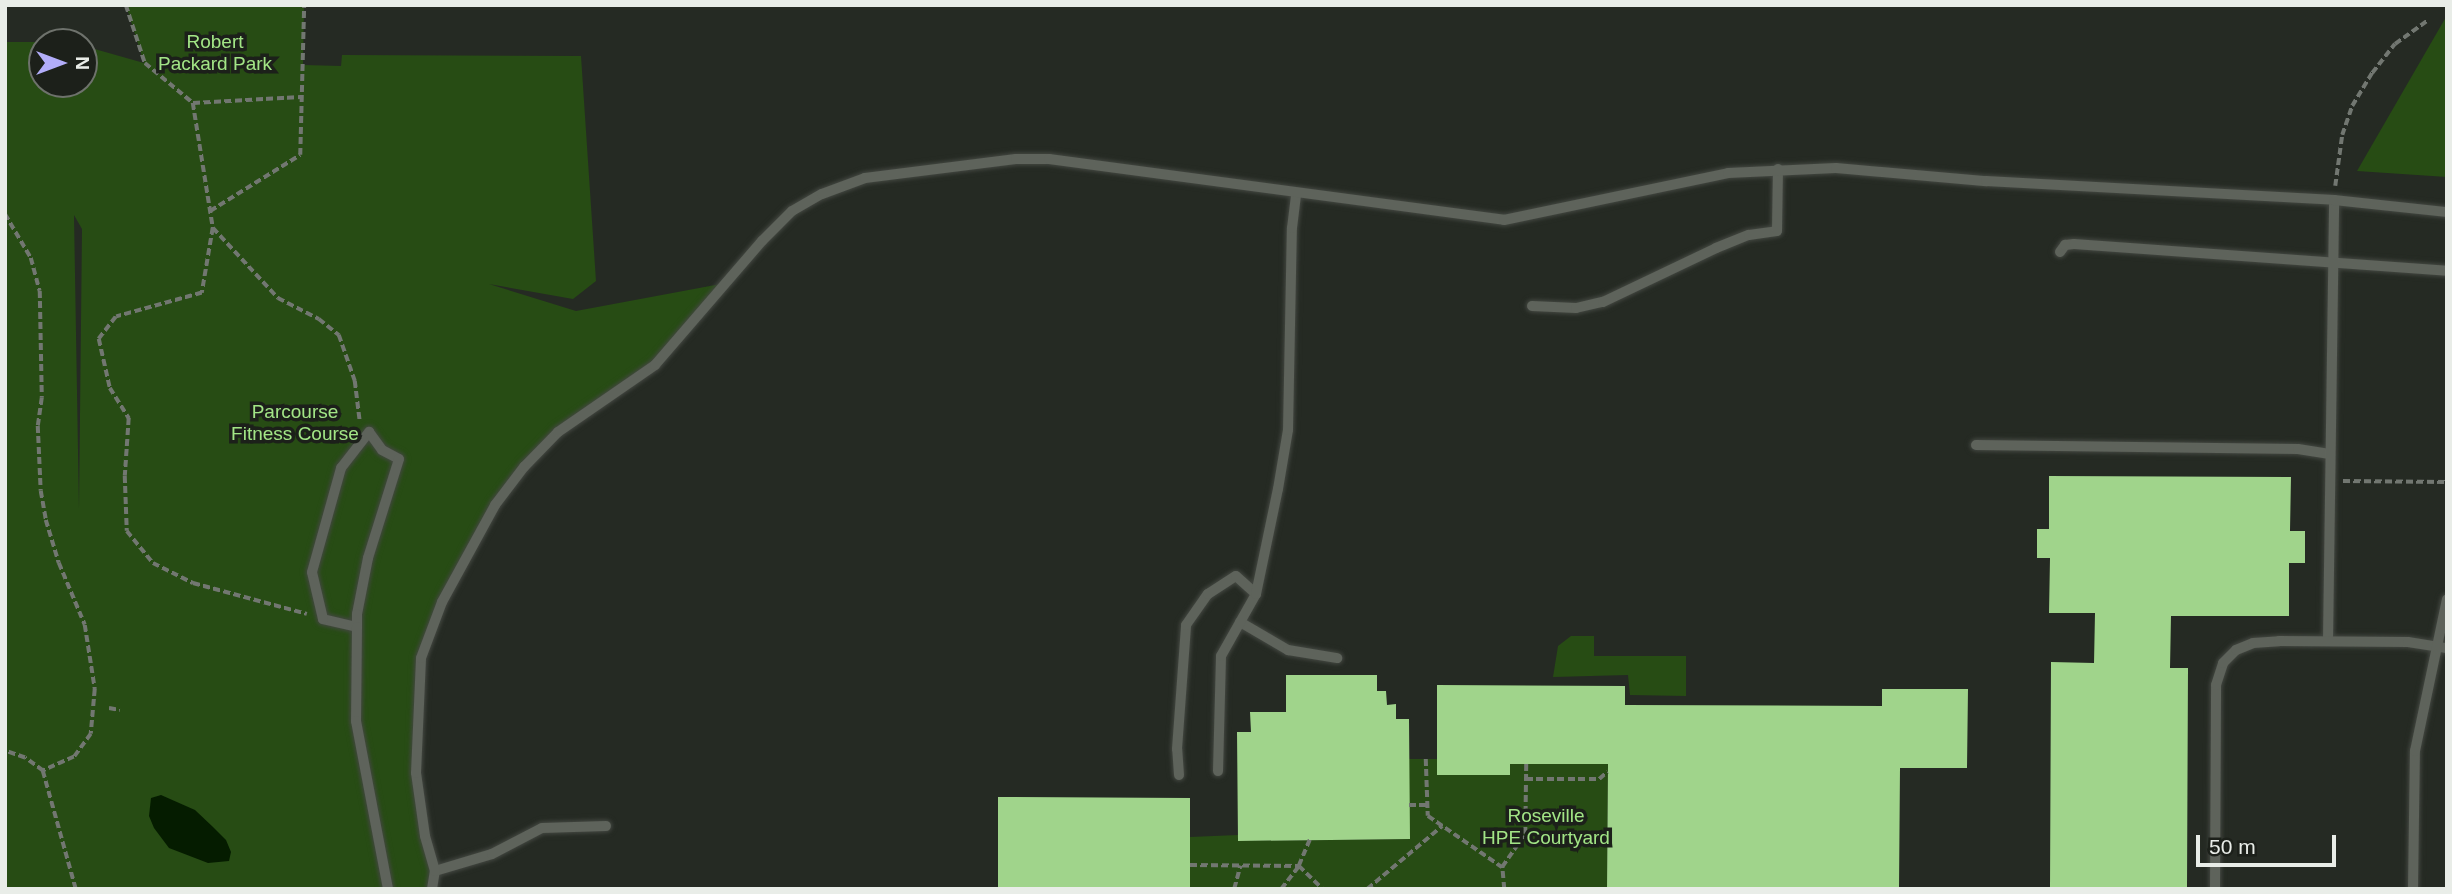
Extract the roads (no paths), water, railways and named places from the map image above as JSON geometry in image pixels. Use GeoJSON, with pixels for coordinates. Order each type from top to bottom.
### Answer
{"type":"FeatureCollection","features":[{"type":"Feature","properties":{"kind":"lane"},"geometry":{"type":"LineString","coordinates":[[432,889],[435,871],[425,836],[416,773],[421,658],[442,602],[495,505],[524,467],[558,432],[655,365],[792,211],[822,194],[865,178],[1016,159],[1048,159],[1504,220],[1728,173],[1836,168],[1986,181],[2334,200],[2447,212]]}},
{"type":"Feature","properties":{"kind":"lane"},"geometry":{"type":"LineString","coordinates":[[1532,306],[1576,308],[1603,302],[1716,248],[1749,235],[1777,231],[1777,169]]}},
{"type":"Feature","properties":{"kind":"lane"},"geometry":{"type":"LineString","coordinates":[[1217,771],[1221,656],[1255,594],[1288,430],[1292,228],[1296,193]]}},
{"type":"Feature","properties":{"kind":"lane"},"geometry":{"type":"LineString","coordinates":[[2328,641],[2331,263],[2334,200]]}},
{"type":"Feature","properties":{"kind":"lane"},"geometry":{"type":"LineString","coordinates":[[2060,252],[2065,245],[2074,244],[2447,271]]}},
{"type":"Feature","properties":{"kind":"lane"},"geometry":{"type":"LineString","coordinates":[[357,626],[323,619],[312,572],[341,468],[369,432],[382,450],[399,459],[368,558],[357,626],[356,721],[388,889]]}},
{"type":"Feature","properties":{"kind":"lane"},"geometry":{"type":"LineString","coordinates":[[1976,444],[2298,449],[2330,454]]}},
{"type":"Feature","properties":{"kind":"lane"},"geometry":{"type":"LineString","coordinates":[[1179,775],[1177,749],[1186,625],[1208,594],[1236,576],[1255,594]]}},
{"type":"Feature","properties":{"kind":"lane"},"geometry":{"type":"LineString","coordinates":[[2413,889],[2415,751],[2441,647],[2447,599]]}},
{"type":"Feature","properties":{"kind":"lane"},"geometry":{"type":"LineString","coordinates":[[1240,622],[1288,650],[1337,658]]}},
{"type":"Feature","properties":{"kind":"lane"},"geometry":{"type":"LineString","coordinates":[[2215,889],[2216,685],[2223,663],[2236,650],[2253,643],[2408,642],[2441,647]]}},
{"type":"Feature","properties":{"kind":"lane"},"geometry":{"type":"LineString","coordinates":[[435,871],[492,854],[542,828],[606,826]]}},
{"type":"Feature","properties":{"kind":"park label","name":"Robert Packard Park"},"geometry":{"type":"Point","coordinates":[215,53]}},
{"type":"Feature","properties":{"kind":"park label","name":"Parcourse Fitness Course"},"geometry":{"type":"Point","coordinates":[295,423]}},
{"type":"Feature","properties":{"kind":"park label","name":"Roseville HPE Courtyard"},"geometry":{"type":"Point","coordinates":[1546,827]}}]}
